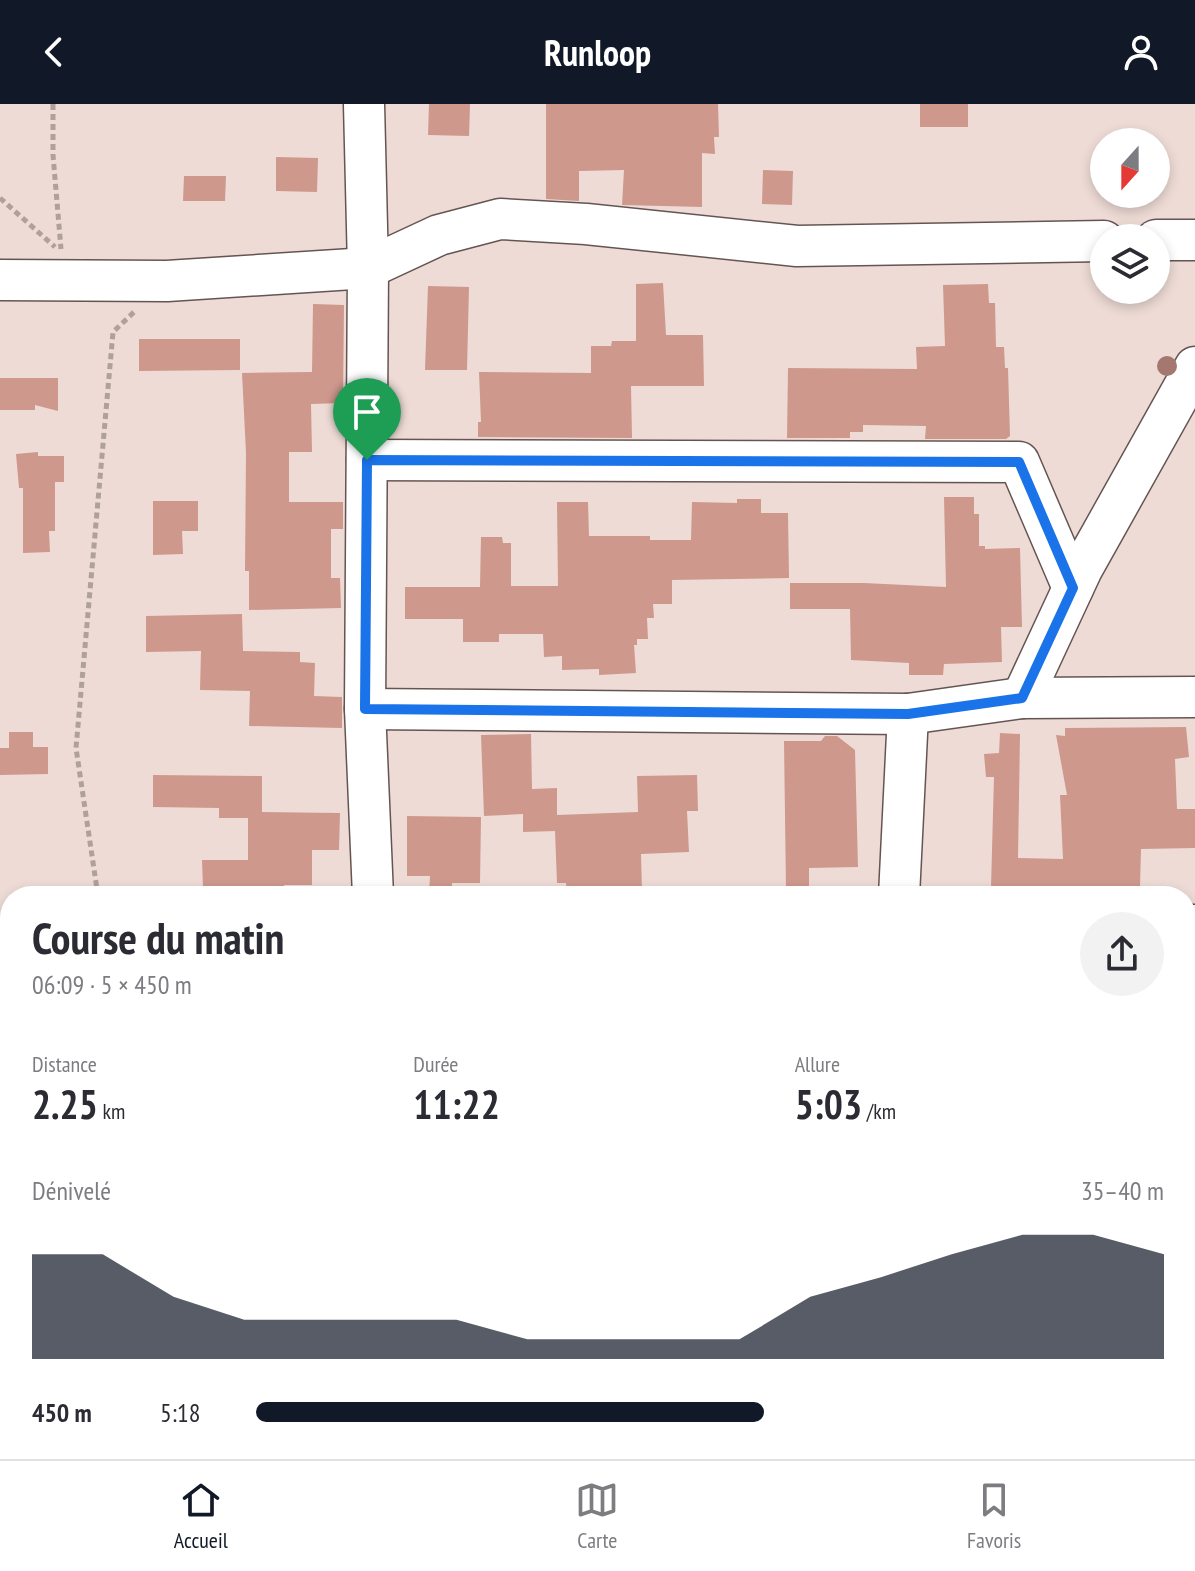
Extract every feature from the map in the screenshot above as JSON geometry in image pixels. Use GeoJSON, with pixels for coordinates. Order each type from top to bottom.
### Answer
{"type":"FeatureCollection","features":[{"type":"Feature","properties":{"kind":"street"},"geometry":{"type":"LineString","coordinates":[[364,104],[368,268],[365,709],[373,886]]}},
{"type":"Feature","properties":{"kind":"street"},"geometry":{"type":"LineString","coordinates":[[0,280],[167,281],[368,268],[439,235],[500,219],[586,224],[797,246],[1090,241]]}},
{"type":"Feature","properties":{"kind":"street"},"geometry":{"type":"LineString","coordinates":[[1170,240],[1195,240]]}},
{"type":"Feature","properties":{"kind":"street"},"geometry":{"type":"LineString","coordinates":[[1022,698],[1073,588],[1195,367]]}},
{"type":"Feature","properties":{"kind":"street"},"geometry":{"type":"LineString","coordinates":[[367,460],[1019,462],[1073,588]]}},
{"type":"Feature","properties":{"kind":"street"},"geometry":{"type":"LineString","coordinates":[[365,709],[908,714],[1022,698],[1195,697]]}},
{"type":"Feature","properties":{"kind":"street"},"geometry":{"type":"LineString","coordinates":[[899,886],[908,714]]}},
{"type":"Feature","properties":{"kind":"path"},"geometry":{"type":"LineString","coordinates":[[0,198],[62,253],[53,155],[53,104]]}},
{"type":"Feature","properties":{"kind":"path"},"geometry":{"type":"LineString","coordinates":[[97,886],[76,748],[113,332],[167,281]]}},
{"type":"Feature","properties":{"kind":"building"},"geometry":{"type":"Polygon","coordinates":[[[429,104],[470,104],[469,136],[428,135],[429,104]]]}},
{"type":"Feature","properties":{"kind":"building"},"geometry":{"type":"Polygon","coordinates":[[[546,104],[718,104],[719,137],[714,137],[715,154],[702,153],[702,207],[622,205],[624,170],[579,171],[579,201],[546,199],[546,104]]]}},
{"type":"Feature","properties":{"kind":"building"},"geometry":{"type":"Polygon","coordinates":[[[920,104],[968,104],[968,127],[920,127],[920,104]]]}},
{"type":"Feature","properties":{"kind":"building"},"geometry":{"type":"Polygon","coordinates":[[[276,157],[318,158],[317,192],[276,191],[276,157]]]}},
{"type":"Feature","properties":{"kind":"building"},"geometry":{"type":"Polygon","coordinates":[[[763,170],[793,171],[792,205],[762,204],[763,170]]]}},
{"type":"Feature","properties":{"kind":"building"},"geometry":{"type":"Polygon","coordinates":[[[184,176],[226,176],[225,201],[183,201],[184,176]]]}},
{"type":"Feature","properties":{"kind":"building"},"geometry":{"type":"Polygon","coordinates":[[[663,283],[666,335],[703,335],[704,386],[631,386],[632,438],[478,437],[478,422],[481,422],[479,372],[591,373],[591,346],[611,346],[612,341],[636,341],[636,284],[663,283]]]}},
{"type":"Feature","properties":{"kind":"building"},"geometry":{"type":"Polygon","coordinates":[[[988,284],[989,303],[995,303],[996,347],[1004,347],[1005,368],[1008,368],[1010,436],[1006,439],[925,439],[926,426],[863,425],[863,432],[850,432],[850,438],[787,438],[788,368],[917,369],[916,347],[945,346],[943,285],[988,284]]]}},
{"type":"Feature","properties":{"kind":"building"},"geometry":{"type":"Polygon","coordinates":[[[428,286],[469,287],[467,370],[425,370],[428,286]]]}},
{"type":"Feature","properties":{"kind":"building"},"geometry":{"type":"Polygon","coordinates":[[[313,304],[344,305],[343,403],[311,404],[312,452],[289,452],[289,502],[343,502],[343,529],[331,529],[331,578],[340,578],[341,608],[249,610],[249,571],[245,571],[246,453],[242,373],[312,372],[313,304]]]}},
{"type":"Feature","properties":{"kind":"building"},"geometry":{"type":"Polygon","coordinates":[[[139,339],[240,339],[240,370],[139,371],[139,339]]]}},
{"type":"Feature","properties":{"kind":"building"},"geometry":{"type":"Polygon","coordinates":[[[0,378],[58,378],[58,411],[35,405],[35,410],[0,410],[0,378]]]}},
{"type":"Feature","properties":{"kind":"building"},"geometry":{"type":"Polygon","coordinates":[[[38,452],[38,456],[64,456],[64,482],[55,482],[55,531],[49,531],[50,552],[23,553],[23,488],[19,488],[16,454],[38,452]]]}},
{"type":"Feature","properties":{"kind":"building"},"geometry":{"type":"Polygon","coordinates":[[[944,497],[974,497],[974,514],[979,514],[979,546],[985,546],[985,549],[1020,548],[1022,627],[1001,627],[1002,662],[944,664],[943,675],[909,675],[909,663],[851,660],[850,609],[790,609],[790,583],[946,587],[944,497]]]}},
{"type":"Feature","properties":{"kind":"building"},"geometry":{"type":"Polygon","coordinates":[[[737,499],[761,499],[761,513],[788,513],[789,578],[672,580],[672,604],[653,604],[654,618],[647,618],[648,639],[637,639],[637,645],[634,645],[636,673],[599,675],[599,669],[562,670],[562,656],[544,657],[543,634],[499,634],[499,642],[463,642],[463,619],[405,619],[405,587],[480,587],[481,537],[502,537],[503,543],[511,543],[511,586],[558,586],[557,502],[588,502],[589,536],[691,540],[692,502],[737,503],[737,499]]]}},
{"type":"Feature","properties":{"kind":"building"},"geometry":{"type":"Polygon","coordinates":[[[153,501],[198,501],[198,531],[182,531],[183,554],[153,555],[153,501]]]}},
{"type":"Feature","properties":{"kind":"building"},"geometry":{"type":"Polygon","coordinates":[[[242,614],[243,651],[300,652],[300,662],[315,663],[314,696],[342,697],[342,728],[249,726],[250,691],[200,690],[201,651],[146,652],[146,616],[242,614]]]}},
{"type":"Feature","properties":{"kind":"building"},"geometry":{"type":"Polygon","coordinates":[[[1186,727],[1189,757],[1175,759],[1177,809],[1195,809],[1195,848],[1141,849],[1140,886],[991,886],[994,777],[986,777],[984,754],[999,753],[1000,733],[1020,734],[1018,858],[1063,859],[1060,795],[1067,795],[1056,735],[1065,736],[1065,728],[1186,727]]]}},
{"type":"Feature","properties":{"kind":"building"},"geometry":{"type":"Polygon","coordinates":[[[9,732],[33,732],[33,747],[48,747],[48,774],[0,775],[0,748],[9,748],[9,732]]]}},
{"type":"Feature","properties":{"kind":"building"},"geometry":{"type":"Polygon","coordinates":[[[531,734],[532,789],[557,788],[557,815],[638,812],[637,776],[697,775],[698,811],[687,811],[689,852],[641,854],[642,886],[566,886],[566,883],[557,883],[555,831],[523,832],[523,814],[484,816],[481,735],[531,734]]]}},
{"type":"Feature","properties":{"kind":"building"},"geometry":{"type":"Polygon","coordinates":[[[825,736],[837,736],[855,750],[858,867],[809,868],[809,886],[786,886],[784,741],[821,741],[825,736]]]}},
{"type":"Feature","properties":{"kind":"building"},"geometry":{"type":"Polygon","coordinates":[[[153,775],[262,776],[262,812],[340,813],[339,850],[312,850],[312,885],[203,886],[202,860],[248,860],[248,818],[219,818],[219,808],[153,807],[153,775]]]}},
{"type":"Feature","properties":{"kind":"building"},"geometry":{"type":"Polygon","coordinates":[[[407,816],[481,817],[480,883],[429,886],[430,876],[407,876],[407,816]]]}},
{"type":"Feature","properties":{"kind":"route"},"geometry":{"type":"LineString","coordinates":[[367,460],[1019,462],[1073,588],[1022,698],[908,714],[365,709],[367,460]]}}]}
